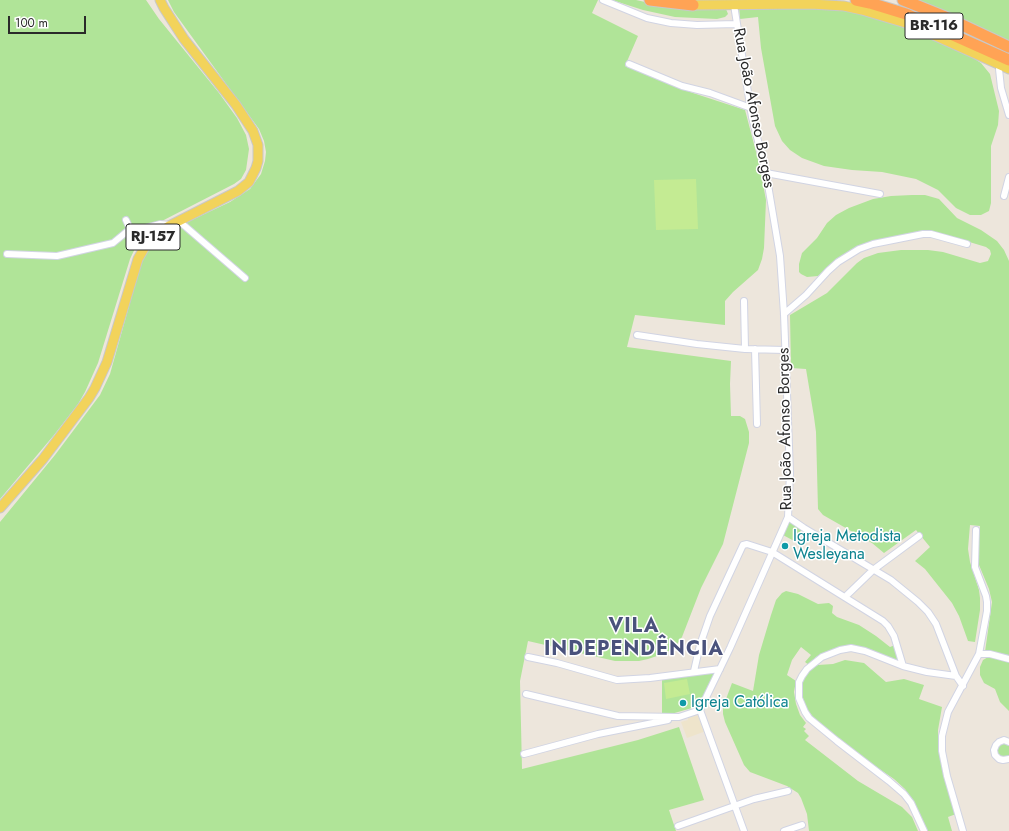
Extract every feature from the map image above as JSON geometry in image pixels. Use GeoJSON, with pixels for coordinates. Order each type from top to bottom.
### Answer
{"type":"FeatureCollection","features":[{"type":"Feature","properties":{"kind":"highway"},"geometry":{"type":"LineString","coordinates":[[650,0],[693,5]]}},
{"type":"Feature","properties":{"kind":"highway","name":"BR-116"},"geometry":{"type":"LineString","coordinates":[[856,0],[906,14],[1006,65]]}},
{"type":"Feature","properties":{"kind":"highway","name":"BR-116"},"geometry":{"type":"LineString","coordinates":[[902,0],[943,16],[1009,47]]}},
{"type":"Feature","properties":{"kind":"main road","name":"RJ-157"},"geometry":{"type":"LineString","coordinates":[[0,508],[43,459],[89,398],[101,377],[107,362],[138,259],[146,245],[155,235],[175,223],[227,197],[244,186],[249,182],[256,168],[258,161],[258,145],[256,137],[249,124],[184,39],[160,0]]}},
{"type":"Feature","properties":{"kind":"main road"},"geometry":{"type":"LineString","coordinates":[[693,5],[811,4],[844,6],[909,24],[1006,65]]}},
{"type":"Feature","properties":{"kind":"street"},"geometry":{"type":"LineString","coordinates":[[602,0],[638,15],[681,24],[736,24]]}},
{"type":"Feature","properties":{"kind":"street","name":"Rua João Afonso Borges"},"geometry":{"type":"LineString","coordinates":[[700,710],[788,517],[790,473],[784,314],[780,256],[766,173],[751,108],[734,5]]}},
{"type":"Feature","properties":{"kind":"street"},"geometry":{"type":"LineString","coordinates":[[629,64],[682,86],[710,93],[751,108]]}},
{"type":"Feature","properties":{"kind":"street"},"geometry":{"type":"LineString","coordinates":[[1006,65],[999,69],[1001,88],[1009,115]]}},
{"type":"Feature","properties":{"kind":"street"},"geometry":{"type":"LineString","coordinates":[[766,173],[880,194]]}},
{"type":"Feature","properties":{"kind":"street"},"geometry":{"type":"LineString","coordinates":[[1004,196],[1009,177]]}},
{"type":"Feature","properties":{"kind":"street"},"geometry":{"type":"LineString","coordinates":[[126,220],[130,229],[134,231],[160,224],[175,223],[245,278]]}},
{"type":"Feature","properties":{"kind":"street"},"geometry":{"type":"LineString","coordinates":[[8,254],[57,256],[113,243],[130,229]]}},
{"type":"Feature","properties":{"kind":"street"},"geometry":{"type":"LineString","coordinates":[[784,314],[806,295],[838,262],[859,249],[873,244],[922,234],[931,234],[967,244]]}},
{"type":"Feature","properties":{"kind":"street"},"geometry":{"type":"LineString","coordinates":[[744,301],[745,349]]}},
{"type":"Feature","properties":{"kind":"street"},"geometry":{"type":"LineString","coordinates":[[637,335],[745,349],[785,350]]}},
{"type":"Feature","properties":{"kind":"street"},"geometry":{"type":"LineString","coordinates":[[755,349],[757,424]]}},
{"type":"Feature","properties":{"kind":"street"},"geometry":{"type":"LineString","coordinates":[[788,517],[896,584],[928,612],[936,624],[956,676],[963,686]]}},
{"type":"Feature","properties":{"kind":"street"},"geometry":{"type":"LineString","coordinates":[[963,831],[947,776],[942,746],[944,724],[948,712],[979,654],[988,607],[986,596],[975,568],[976,530]]}},
{"type":"Feature","properties":{"kind":"street"},"geometry":{"type":"LineString","coordinates":[[845,597],[873,570],[919,536]]}},
{"type":"Feature","properties":{"kind":"street"},"geometry":{"type":"LineString","coordinates":[[694,671],[700,645],[710,616],[743,545],[746,544],[772,552],[878,618],[888,626],[897,642],[903,666]]}},
{"type":"Feature","properties":{"kind":"street"},"geometry":{"type":"LineString","coordinates":[[924,831],[911,803],[904,794],[816,724],[805,712],[799,694],[799,682],[807,669],[822,657],[844,648],[858,649],[903,666],[927,672],[956,676]]}},
{"type":"Feature","properties":{"kind":"street"},"geometry":{"type":"LineString","coordinates":[[979,654],[990,654],[1009,659]]}},
{"type":"Feature","properties":{"kind":"street"},"geometry":{"type":"LineString","coordinates":[[528,657],[557,663],[617,680],[650,678],[694,671],[720,669]]}},
{"type":"Feature","properties":{"kind":"street"},"geometry":{"type":"LineString","coordinates":[[526,694],[618,716],[679,717]]}},
{"type":"Feature","properties":{"kind":"street"},"geometry":{"type":"LineString","coordinates":[[524,754],[592,736],[679,717],[700,710],[744,831]]}},
{"type":"Feature","properties":{"kind":"street"},"geometry":{"type":"LineString","coordinates":[[1008,762],[997,758],[994,748],[999,742],[1004,740],[1009,742]]}},
{"type":"Feature","properties":{"kind":"street"},"geometry":{"type":"LineString","coordinates":[[678,826],[734,805],[788,791]]}},
{"type":"Feature","properties":{"kind":"street"},"geometry":{"type":"LineString","coordinates":[[784,831],[802,825]]}},
{"type":"Feature","properties":{"kind":"shaded area"},"geometry":{"type":"Polygon","coordinates":[[[698,714],[706,731],[687,738],[681,722],[698,714]]]}},
{"type":"Feature","properties":{"kind":"green space"},"geometry":{"type":"Polygon","coordinates":[[[0,0],[146,0],[159,19],[219,93],[237,118],[246,135],[249,149],[246,170],[241,179],[158,223],[145,233],[139,240],[130,259],[98,363],[85,392],[78,404],[54,435],[0,499],[0,0]]]}},
{"type":"Feature","properties":{"kind":"green space"},"geometry":{"type":"Polygon","coordinates":[[[168,0],[598,0],[592,13],[638,36],[625,66],[693,93],[745,110],[759,163],[766,200],[764,248],[758,270],[725,301],[725,325],[635,315],[627,347],[731,361],[731,416],[740,416],[745,419],[749,432],[749,443],[723,544],[701,588],[682,637],[676,646],[671,650],[639,661],[615,661],[528,641],[520,681],[522,769],[638,740],[679,727],[704,800],[669,810],[676,831],[0,831],[0,522],[55,455],[100,395],[110,374],[144,256],[151,247],[175,228],[230,202],[250,189],[261,174],[265,161],[266,152],[264,141],[259,129],[174,12],[168,0]]]}},
{"type":"Feature","properties":{"kind":"green space"},"geometry":{"type":"Polygon","coordinates":[[[612,0],[636,0],[726,9],[728,14],[725,17],[717,19],[675,17],[643,10],[612,0]]]}},
{"type":"Feature","properties":{"kind":"green space"},"geometry":{"type":"Polygon","coordinates":[[[910,0],[1009,0],[1009,43],[910,0]]]}},
{"type":"Feature","properties":{"kind":"green space"},"geometry":{"type":"Polygon","coordinates":[[[739,6],[822,7],[855,12],[892,23],[920,34],[981,63],[990,74],[999,111],[998,125],[991,146],[991,203],[989,211],[981,215],[970,215],[956,208],[938,190],[916,179],[882,172],[824,166],[802,158],[790,150],[782,141],[775,126],[761,48],[758,17],[740,19],[739,6]]]}},
{"type":"Feature","properties":{"kind":"green space"},"geometry":{"type":"Polygon","coordinates":[[[696,179],[698,229],[656,230],[654,180],[696,179]]]}},
{"type":"Feature","properties":{"kind":"green space"},"geometry":{"type":"Polygon","coordinates":[[[925,195],[939,199],[957,218],[981,230],[997,241],[1004,250],[1009,261],[1009,657],[985,652],[992,602],[989,589],[979,565],[978,550],[980,526],[970,525],[968,549],[980,598],[980,610],[975,642],[968,641],[959,616],[952,603],[925,569],[915,561],[930,547],[916,530],[884,553],[872,543],[823,515],[818,509],[816,432],[814,417],[806,369],[791,368],[790,315],[827,293],[864,258],[878,253],[901,250],[928,250],[943,252],[980,263],[988,261],[991,254],[990,250],[986,247],[943,234],[924,232],[871,241],[856,247],[818,276],[807,277],[799,272],[799,264],[802,253],[817,238],[827,223],[836,215],[849,208],[873,199],[925,195]]]}},
{"type":"Feature","properties":{"kind":"green space"},"geometry":{"type":"Polygon","coordinates":[[[790,521],[802,528],[796,542],[783,535],[790,521]]]}},
{"type":"Feature","properties":{"kind":"green space"},"geometry":{"type":"Polygon","coordinates":[[[786,591],[798,594],[818,604],[829,603],[833,606],[832,613],[837,617],[859,625],[890,647],[895,645],[900,662],[863,648],[850,645],[826,652],[816,657],[809,665],[805,662],[811,655],[801,647],[792,660],[787,675],[796,681],[794,692],[796,704],[800,715],[806,723],[803,727],[806,729],[804,731],[809,736],[805,740],[858,781],[902,807],[912,817],[918,831],[809,831],[807,814],[798,793],[787,786],[750,772],[744,765],[725,722],[723,707],[732,683],[753,691],[759,655],[771,615],[776,600],[786,591]]]}},
{"type":"Feature","properties":{"kind":"green space"},"geometry":{"type":"Polygon","coordinates":[[[990,656],[1009,661],[1009,711],[1000,702],[995,689],[984,683],[980,675],[980,667],[983,660],[990,656]]]}},
{"type":"Feature","properties":{"kind":"green space"},"geometry":{"type":"Polygon","coordinates":[[[845,660],[864,663],[886,682],[904,679],[924,685],[919,699],[942,707],[938,730],[938,749],[956,814],[948,817],[952,831],[926,831],[912,799],[905,789],[894,779],[818,723],[806,708],[801,696],[801,681],[803,677],[813,667],[818,665],[833,664],[845,660]]]}},
{"type":"Feature","properties":{"kind":"green space"},"geometry":{"type":"Polygon","coordinates":[[[715,671],[699,706],[662,715],[662,679],[715,671]]]}},
{"type":"Feature","properties":{"kind":"green space"},"geometry":{"type":"Polygon","coordinates":[[[687,679],[690,694],[666,699],[664,683],[687,679]]]}},
{"type":"Feature","properties":{"kind":"green space"},"geometry":{"type":"Polygon","coordinates":[[[1000,742],[1009,743],[1009,758],[1002,759],[995,751],[1000,742]]]}},
{"type":"Feature","properties":{"kind":"place","name":"Igreja Metodista Wesleyana"},"geometry":{"type":"Point","coordinates":[785,546]}},
{"type":"Feature","properties":{"kind":"place","name":"Igreja Católica"},"geometry":{"type":"Point","coordinates":[683,703]}},
{"type":"Feature","properties":{"kind":"district","name":"VILA INDEPENDÊNCIA"},"geometry":{"type":"Point","coordinates":[634,638]}}]}
